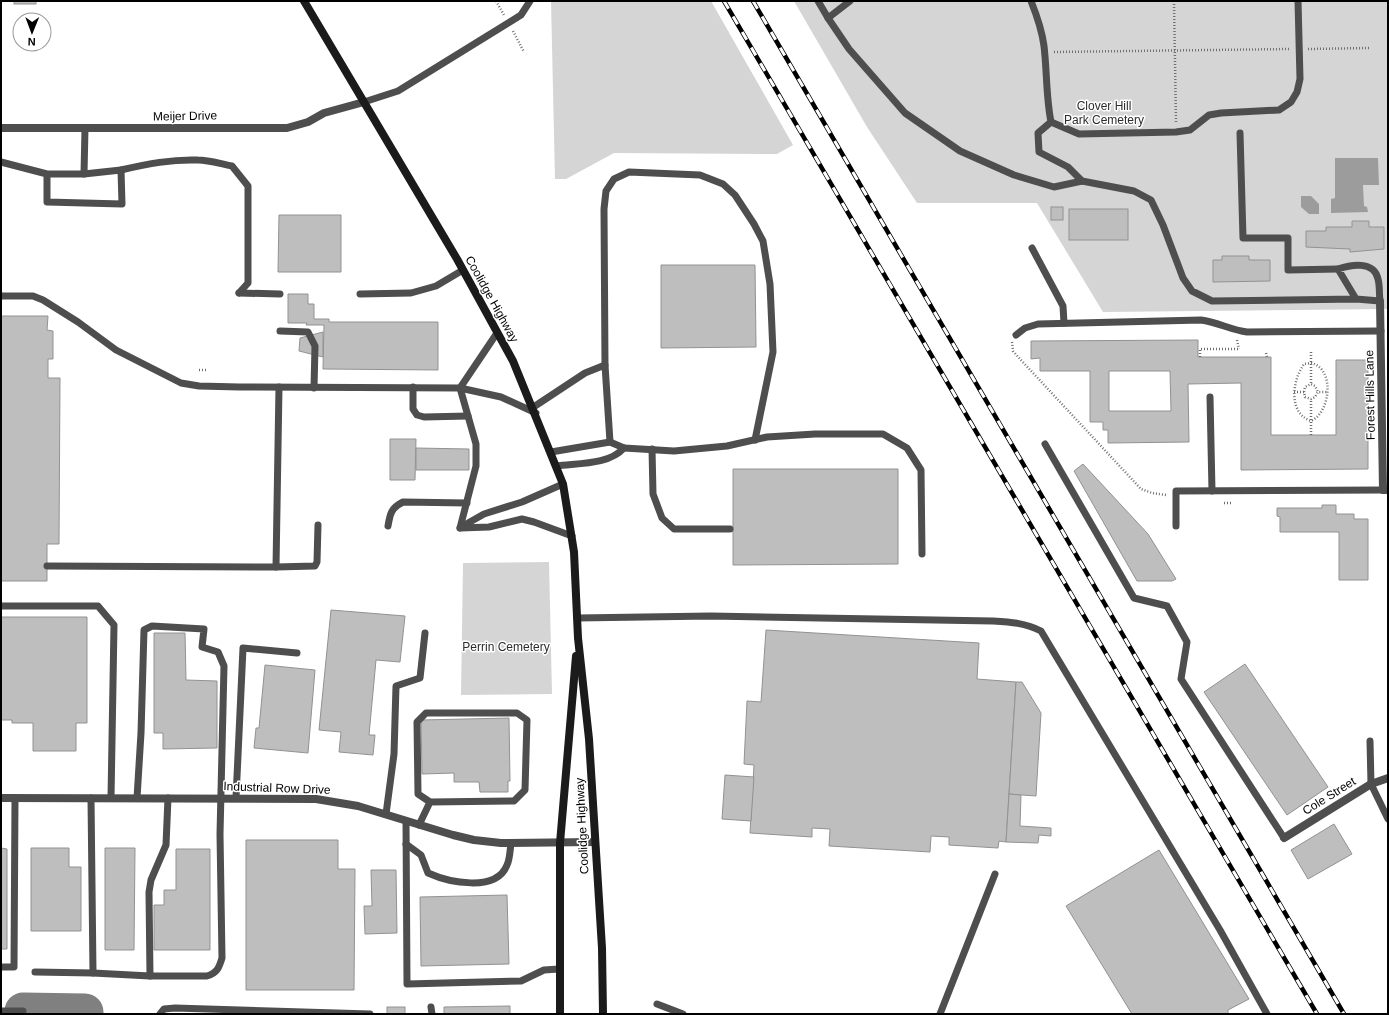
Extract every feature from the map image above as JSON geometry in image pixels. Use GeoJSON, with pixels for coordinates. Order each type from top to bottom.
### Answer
{"type":"FeatureCollection","features":[{"type":"Feature","properties":{"kind":"main road","name":"Coolidge Highway"},"geometry":{"type":"LineString","coordinates":[[304,1],[463,270],[513,361],[563,484],[572,536],[578,638],[589,739],[594,842],[602,948],[603,1014]]}},
{"type":"Feature","properties":{"kind":"main road","name":"Coolidge Highway"},"geometry":{"type":"LineString","coordinates":[[560,1014],[558,969],[560,843],[578,638]]}},
{"type":"Feature","properties":{"kind":"street","name":"Meijer Drive"},"geometry":{"type":"LineString","coordinates":[[1,128],[287,128],[308,122],[324,113],[364,102]]}},
{"type":"Feature","properties":{"kind":"street","name":"Forest Hills Lane"},"geometry":{"type":"LineString","coordinates":[[1380,301],[1386,490]]}},
{"type":"Feature","properties":{"kind":"street","name":"Cole Street"},"geometry":{"type":"LineString","coordinates":[[1284,838],[1371,784],[1388,778]]}},
{"type":"Feature","properties":{"kind":"street","name":"Industrial Row Drive"},"geometry":{"type":"LineString","coordinates":[[1,798],[316,799],[358,806],[474,840],[511,843],[594,842]]}},
{"type":"Feature","properties":{"kind":"lane"},"geometry":{"type":"LineString","coordinates":[[364,102],[398,91],[521,15],[530,1]]}},
{"type":"Feature","properties":{"kind":"lane"},"geometry":{"type":"LineString","coordinates":[[818,1],[849,49],[904,113],[960,151],[1014,175],[1054,187],[1082,181],[1134,191],[1151,200],[1163,225],[1183,278],[1192,291],[1212,301],[1356,299],[1380,301],[1378,277],[1370,268],[1355,264],[1338,269],[1288,270],[1288,238],[1242,238],[1240,133]]}},
{"type":"Feature","properties":{"kind":"lane"},"geometry":{"type":"LineString","coordinates":[[828,18],[850,1]]}},
{"type":"Feature","properties":{"kind":"lane"},"geometry":{"type":"LineString","coordinates":[[1031,1],[1039,21],[1044,52],[1047,103],[1050,122]]}},
{"type":"Feature","properties":{"kind":"lane"},"geometry":{"type":"LineString","coordinates":[[1050,122],[1079,134],[1176,132],[1190,130],[1209,115],[1221,112],[1279,110],[1291,102],[1298,92],[1300,80],[1298,1]]}},
{"type":"Feature","properties":{"kind":"lane"},"geometry":{"type":"LineString","coordinates":[[1050,122],[1038,132],[1039,152],[1068,167],[1082,181]]}},
{"type":"Feature","properties":{"kind":"lane"},"geometry":{"type":"LineString","coordinates":[[84,174],[85,128]]}},
{"type":"Feature","properties":{"kind":"lane"},"geometry":{"type":"LineString","coordinates":[[1,162],[47,174],[84,174],[121,170],[158,162],[186,160],[200,160],[232,166],[248,186],[248,283],[239,293],[280,294]]}},
{"type":"Feature","properties":{"kind":"lane"},"geometry":{"type":"LineString","coordinates":[[47,174],[47,202],[122,204],[121,170]]}},
{"type":"Feature","properties":{"kind":"lane"},"geometry":{"type":"LineString","coordinates":[[610,442],[605,365],[604,209],[606,191],[614,179],[629,172],[700,175],[723,184],[734,195],[763,241],[770,284],[773,352],[755,440]]}},
{"type":"Feature","properties":{"kind":"lane"},"geometry":{"type":"LineString","coordinates":[[1032,248],[1063,306],[1064,323]]}},
{"type":"Feature","properties":{"kind":"lane"},"geometry":{"type":"LineString","coordinates":[[1338,269],[1356,299]]}},
{"type":"Feature","properties":{"kind":"lane"},"geometry":{"type":"LineString","coordinates":[[360,294],[411,293],[436,286],[463,270]]}},
{"type":"Feature","properties":{"kind":"lane"},"geometry":{"type":"LineString","coordinates":[[1,296],[33,296],[44,300],[116,350],[181,383],[199,386],[460,388],[501,397],[534,410],[585,373],[605,365]]}},
{"type":"Feature","properties":{"kind":"lane"},"geometry":{"type":"LineString","coordinates":[[1016,335],[1025,328],[1038,324],[1201,320],[1214,322],[1238,331],[1247,332],[1381,331]]}},
{"type":"Feature","properties":{"kind":"lane"},"geometry":{"type":"LineString","coordinates":[[280,331],[308,332],[315,346],[314,388]]}},
{"type":"Feature","properties":{"kind":"lane"},"geometry":{"type":"LineString","coordinates":[[460,528],[476,466],[476,444],[460,388],[497,333]]}},
{"type":"Feature","properties":{"kind":"lane"},"geometry":{"type":"LineString","coordinates":[[276,567],[279,387]]}},
{"type":"Feature","properties":{"kind":"lane"},"geometry":{"type":"LineString","coordinates":[[414,387],[413,409],[416,415],[424,418],[468,416]]}},
{"type":"Feature","properties":{"kind":"lane"},"geometry":{"type":"LineString","coordinates":[[1210,398],[1212,491]]}},
{"type":"Feature","properties":{"kind":"lane"},"geometry":{"type":"LineString","coordinates":[[551,452],[610,442],[624,448],[674,451],[727,446],[755,440],[815,434],[883,434],[907,448],[921,470],[922,554]]}},
{"type":"Feature","properties":{"kind":"lane"},"geometry":{"type":"LineString","coordinates":[[1045,444],[1134,598],[1167,606],[1187,642],[1181,679],[1284,838]]}},
{"type":"Feature","properties":{"kind":"lane"},"geometry":{"type":"LineString","coordinates":[[556,466],[605,459],[618,455],[624,448]]}},
{"type":"Feature","properties":{"kind":"lane"},"geometry":{"type":"LineString","coordinates":[[652,449],[653,494],[662,518],[674,529],[730,529]]}},
{"type":"Feature","properties":{"kind":"lane"},"geometry":{"type":"LineString","coordinates":[[460,528],[484,514],[522,502],[563,484]]}},
{"type":"Feature","properties":{"kind":"lane"},"geometry":{"type":"LineString","coordinates":[[1176,526],[1176,491],[1386,490]]}},
{"type":"Feature","properties":{"kind":"lane"},"geometry":{"type":"LineString","coordinates":[[388,526],[390,514],[394,507],[402,502],[467,504]]}},
{"type":"Feature","properties":{"kind":"lane"},"geometry":{"type":"LineString","coordinates":[[460,528],[489,527],[522,519],[572,536]]}},
{"type":"Feature","properties":{"kind":"lane"},"geometry":{"type":"LineString","coordinates":[[47,566],[315,566],[317,562],[318,525]]}},
{"type":"Feature","properties":{"kind":"lane"},"geometry":{"type":"LineString","coordinates":[[1,606],[98,606],[114,625],[112,798]]}},
{"type":"Feature","properties":{"kind":"lane"},"geometry":{"type":"LineString","coordinates":[[577,618],[710,616],[993,621],[1020,623],[1032,626],[1042,631],[1220,930],[1267,1014]]}},
{"type":"Feature","properties":{"kind":"lane"},"geometry":{"type":"LineString","coordinates":[[35,972],[205,977],[215,973],[219,969],[222,952],[221,798],[224,666],[218,652],[202,648],[204,629],[152,626],[144,630],[141,733],[137,798]]}},
{"type":"Feature","properties":{"kind":"lane"},"geometry":{"type":"LineString","coordinates":[[386,814],[394,754],[396,686],[420,678],[425,633]]}},
{"type":"Feature","properties":{"kind":"lane"},"geometry":{"type":"LineString","coordinates":[[236,798],[243,648],[297,653]]}},
{"type":"Feature","properties":{"kind":"lane"},"geometry":{"type":"LineString","coordinates":[[426,713],[517,713],[527,720],[525,790],[514,801],[430,802],[418,794],[417,722],[426,713]]}},
{"type":"Feature","properties":{"kind":"lane"},"geometry":{"type":"LineString","coordinates":[[1370,742],[1371,784],[1388,819]]}},
{"type":"Feature","properties":{"kind":"lane"},"geometry":{"type":"LineString","coordinates":[[1,967],[14,967],[15,798]]}},
{"type":"Feature","properties":{"kind":"lane"},"geometry":{"type":"LineString","coordinates":[[91,798],[93,973]]}},
{"type":"Feature","properties":{"kind":"lane"},"geometry":{"type":"LineString","coordinates":[[150,976],[149,892],[151,880],[166,845],[168,798]]}},
{"type":"Feature","properties":{"kind":"lane"},"geometry":{"type":"LineString","coordinates":[[420,825],[430,802]]}},
{"type":"Feature","properties":{"kind":"lane"},"geometry":{"type":"LineString","coordinates":[[406,821],[407,984],[521,981],[544,970],[558,969]]}},
{"type":"Feature","properties":{"kind":"lane"},"geometry":{"type":"LineString","coordinates":[[406,844],[421,855],[428,873],[439,878],[485,882],[498,878],[507,866],[511,843]]}},
{"type":"Feature","properties":{"kind":"lane"},"geometry":{"type":"LineString","coordinates":[[940,1014],[995,874]]}},
{"type":"Feature","properties":{"kind":"lane"},"geometry":{"type":"LineString","coordinates":[[657,1004],[683,1014]]}},
{"type":"Feature","properties":{"kind":"lane"},"geometry":{"type":"LineString","coordinates":[[160,1014],[164,1009],[175,1008],[370,1014]]}},
{"type":"Feature","properties":{"kind":"lane"},"geometry":{"type":"LineString","coordinates":[[1,1011],[23,1011]]}},
{"type":"Feature","properties":{"kind":"path"},"geometry":{"type":"LineString","coordinates":[[1174,1],[1176,132]]}},
{"type":"Feature","properties":{"kind":"path"},"geometry":{"type":"LineString","coordinates":[[1044,52],[1370,48]]}},
{"type":"Feature","properties":{"kind":"path"},"geometry":{"type":"LineString","coordinates":[[1016,335],[1011,343],[1013,351],[1141,489],[1152,493],[1169,495]]}},
{"type":"Feature","properties":{"kind":"path"},"geometry":{"type":"LineString","coordinates":[[1200,357],[1200,349],[1241,349]]}},
{"type":"Feature","properties":{"kind":"path"},"geometry":{"type":"LineString","coordinates":[[1311,352],[1311,384]]}},
{"type":"Feature","properties":{"kind":"path"},"geometry":{"type":"LineString","coordinates":[[1311,363],[1317,364],[1324,372],[1328,392],[1324,411],[1319,418],[1312,421],[1304,418],[1299,413],[1294,392],[1296,378],[1300,370],[1304,364],[1311,363]]}},
{"type":"Feature","properties":{"kind":"path"},"geometry":{"type":"LineString","coordinates":[[198,370],[208,370]]}},
{"type":"Feature","properties":{"kind":"path"},"geometry":{"type":"LineString","coordinates":[[1311,384],[1305,388],[1304,392],[1305,397],[1311,399]]}},
{"type":"Feature","properties":{"kind":"path"},"geometry":{"type":"LineString","coordinates":[[1311,384],[1315,386],[1318,392]]}},
{"type":"Feature","properties":{"kind":"path"},"geometry":{"type":"LineString","coordinates":[[1294,392],[1304,392]]}},
{"type":"Feature","properties":{"kind":"path"},"geometry":{"type":"LineString","coordinates":[[1318,392],[1328,392]]}},
{"type":"Feature","properties":{"kind":"path"},"geometry":{"type":"LineString","coordinates":[[1311,399],[1315,397],[1318,392]]}},
{"type":"Feature","properties":{"kind":"path"},"geometry":{"type":"LineString","coordinates":[[1311,399],[1311,435]]}},
{"type":"Feature","properties":{"kind":"path"},"geometry":{"type":"LineString","coordinates":[[1224,502],[1232,503]]}},
{"type":"Feature","properties":{"kind":"green space"},"geometry":{"type":"Polygon","coordinates":[[[551,1],[711,1],[793,145],[777,154],[614,153],[566,179],[555,179],[551,1]]]}},
{"type":"Feature","properties":{"kind":"green space","name":"Clover Hill Park Cemetery"},"geometry":{"type":"Polygon","coordinates":[[[794,1],[1388,1],[1388,309],[1103,312],[1037,203],[917,203],[867,127],[794,1]]]}},
{"type":"Feature","properties":{"kind":"green space","name":"Perrin Cemetery"},"geometry":{"type":"Polygon","coordinates":[[[549,562],[552,694],[461,695],[463,563],[549,562]]]}},
{"type":"Feature","properties":{"kind":"shaded area"},"geometry":{"type":"Polygon","coordinates":[[[1335,158],[1378,158],[1379,185],[1363,185],[1364,206],[1367,207],[1368,212],[1331,213],[1331,199],[1335,198],[1335,158]]]}},
{"type":"Feature","properties":{"kind":"shaded area"},"geometry":{"type":"Polygon","coordinates":[[[1301,196],[1311,196],[1319,204],[1319,214],[1309,214],[1301,207],[1301,196]]]}},
{"type":"Feature","properties":{"kind":"building"},"geometry":{"type":"Polygon","coordinates":[[[14,1],[36,1],[36,4],[14,4],[14,1]]]}},
{"type":"Feature","properties":{"kind":"building"},"geometry":{"type":"Polygon","coordinates":[[[1051,207],[1063,207],[1063,220],[1051,220],[1051,207]]]}},
{"type":"Feature","properties":{"kind":"building"},"geometry":{"type":"Polygon","coordinates":[[[1069,209],[1128,209],[1128,240],[1069,240],[1069,209]]]}},
{"type":"Feature","properties":{"kind":"building"},"geometry":{"type":"Polygon","coordinates":[[[279,215],[341,215],[341,272],[278,272],[279,215]]]}},
{"type":"Feature","properties":{"kind":"building"},"geometry":{"type":"Polygon","coordinates":[[[1352,221],[1369,221],[1369,227],[1384,227],[1384,249],[1350,252],[1350,249],[1306,247],[1306,231],[1326,231],[1326,227],[1352,227],[1352,221]]]}},
{"type":"Feature","properties":{"kind":"building"},"geometry":{"type":"Polygon","coordinates":[[[1222,256],[1249,256],[1249,260],[1270,260],[1270,281],[1213,282],[1213,260],[1222,260],[1222,256]]]}},
{"type":"Feature","properties":{"kind":"building"},"geometry":{"type":"Polygon","coordinates":[[[661,265],[755,265],[756,347],[661,348],[661,265]]]}},
{"type":"Feature","properties":{"kind":"building"},"geometry":{"type":"Polygon","coordinates":[[[288,294],[308,294],[308,304],[314,304],[314,319],[329,319],[329,322],[438,322],[438,370],[323,369],[324,325],[288,323],[288,294]]]}},
{"type":"Feature","properties":{"kind":"building"},"geometry":{"type":"Polygon","coordinates":[[[1,316],[48,316],[47,330],[53,331],[53,359],[48,359],[48,378],[60,378],[59,544],[47,544],[47,581],[1,581],[1,316]]]}},
{"type":"Feature","properties":{"kind":"building"},"geometry":{"type":"Polygon","coordinates":[[[323,332],[323,357],[299,351],[300,338],[323,332]]]}},
{"type":"Feature","properties":{"kind":"building"},"geometry":{"type":"Polygon","coordinates":[[[1198,340],[1198,357],[1271,357],[1271,435],[1336,435],[1336,360],[1368,360],[1368,469],[1241,470],[1241,383],[1188,384],[1189,442],[1108,443],[1108,430],[1103,430],[1103,422],[1090,422],[1090,371],[1040,371],[1040,358],[1031,359],[1031,341],[1198,340]],[[1109,371],[1109,411],[1171,411],[1170,371],[1109,371]]]}},
{"type":"Feature","properties":{"kind":"building"},"geometry":{"type":"Polygon","coordinates":[[[390,439],[416,439],[415,480],[390,480],[390,439]]]}},
{"type":"Feature","properties":{"kind":"building"},"geometry":{"type":"Polygon","coordinates":[[[416,448],[469,449],[469,470],[416,470],[416,448]]]}},
{"type":"Feature","properties":{"kind":"building"},"geometry":{"type":"Polygon","coordinates":[[[1083,464],[1148,534],[1176,579],[1172,581],[1137,581],[1074,471],[1083,464]]]}},
{"type":"Feature","properties":{"kind":"building"},"geometry":{"type":"Polygon","coordinates":[[[733,469],[898,469],[898,564],[733,565],[733,469]]]}},
{"type":"Feature","properties":{"kind":"building"},"geometry":{"type":"Polygon","coordinates":[[[1322,505],[1336,505],[1336,514],[1354,514],[1354,519],[1368,519],[1368,580],[1339,580],[1339,532],[1280,532],[1280,517],[1277,516],[1277,508],[1322,508],[1322,505]]]}},
{"type":"Feature","properties":{"kind":"building"},"geometry":{"type":"Polygon","coordinates":[[[331,610],[405,616],[400,662],[376,660],[369,735],[375,735],[373,755],[339,752],[341,732],[319,730],[331,610]]]}},
{"type":"Feature","properties":{"kind":"building"},"geometry":{"type":"Polygon","coordinates":[[[1,617],[87,617],[87,723],[76,723],[76,751],[33,751],[33,723],[12,723],[12,720],[1,720],[1,617]]]}},
{"type":"Feature","properties":{"kind":"building"},"geometry":{"type":"Polygon","coordinates":[[[766,630],[979,643],[977,679],[1016,682],[1006,842],[999,841],[998,848],[949,845],[949,837],[931,836],[930,852],[829,846],[830,829],[812,828],[812,837],[750,833],[754,765],[744,764],[747,701],[761,702],[766,630]]]}},
{"type":"Feature","properties":{"kind":"building"},"geometry":{"type":"Polygon","coordinates":[[[154,633],[185,633],[186,680],[217,681],[217,748],[163,749],[163,733],[154,733],[154,633]]]}},
{"type":"Feature","properties":{"kind":"building"},"geometry":{"type":"Polygon","coordinates":[[[1245,664],[1328,787],[1287,815],[1204,692],[1245,664]]]}},
{"type":"Feature","properties":{"kind":"building"},"geometry":{"type":"Polygon","coordinates":[[[265,665],[315,670],[308,753],[254,748],[256,728],[259,728],[265,665]]]}},
{"type":"Feature","properties":{"kind":"building"},"geometry":{"type":"Polygon","coordinates":[[[1016,682],[1022,682],[1041,713],[1036,796],[1009,794],[1016,682]]]}},
{"type":"Feature","properties":{"kind":"building"},"geometry":{"type":"Polygon","coordinates":[[[509,718],[510,781],[508,781],[508,792],[480,792],[479,782],[454,782],[454,773],[422,774],[421,720],[509,718]]]}},
{"type":"Feature","properties":{"kind":"building"},"geometry":{"type":"Polygon","coordinates":[[[725,775],[754,777],[751,821],[722,819],[725,775]]]}},
{"type":"Feature","properties":{"kind":"building"},"geometry":{"type":"Polygon","coordinates":[[[1009,794],[1021,795],[1020,826],[1051,828],[1051,836],[1039,835],[1038,843],[1006,842],[1009,794]]]}},
{"type":"Feature","properties":{"kind":"building"},"geometry":{"type":"Polygon","coordinates":[[[1334,824],[1352,854],[1308,879],[1291,850],[1334,824]]]}},
{"type":"Feature","properties":{"kind":"building"},"geometry":{"type":"Polygon","coordinates":[[[246,840],[338,840],[338,869],[355,869],[354,990],[246,990],[246,840]]]}},
{"type":"Feature","properties":{"kind":"building"},"geometry":{"type":"Polygon","coordinates":[[[1,848],[7,849],[7,949],[1,949],[1,848]]]}},
{"type":"Feature","properties":{"kind":"building"},"geometry":{"type":"Polygon","coordinates":[[[31,848],[69,848],[69,867],[81,867],[81,931],[31,931],[31,848]]]}},
{"type":"Feature","properties":{"kind":"building"},"geometry":{"type":"Polygon","coordinates":[[[105,848],[135,848],[134,950],[105,950],[105,848]]]}},
{"type":"Feature","properties":{"kind":"building"},"geometry":{"type":"Polygon","coordinates":[[[176,849],[210,849],[210,950],[154,950],[154,905],[164,905],[164,890],[176,890],[176,849]]]}},
{"type":"Feature","properties":{"kind":"building"},"geometry":{"type":"Polygon","coordinates":[[[1159,850],[1249,999],[1228,1010],[1228,1014],[1132,1014],[1066,906],[1159,850]]]}},
{"type":"Feature","properties":{"kind":"building"},"geometry":{"type":"Polygon","coordinates":[[[371,870],[396,870],[397,933],[365,934],[364,906],[372,906],[371,870]]]}},
{"type":"Feature","properties":{"kind":"building"},"geometry":{"type":"Polygon","coordinates":[[[507,895],[509,964],[421,966],[420,897],[507,895]]]}},
{"type":"Feature","properties":{"kind":"building"},"geometry":{"type":"Polygon","coordinates":[[[510,1006],[510,1014],[444,1014],[444,1007],[510,1006]]]}},
{"type":"Feature","properties":{"kind":"building"},"geometry":{"type":"Polygon","coordinates":[[[387,1007],[405,1007],[405,1014],[387,1014],[387,1007]]]}},
{"type":"Feature","properties":{"kind":"taxiway"},"geometry":{"type":"LineString","coordinates":[[23,1014],[23,1011],[85,1012],[85,1014]]}},
{"type":"Feature","properties":{"kind":"railway"},"geometry":{"type":"LineString","coordinates":[[724,1],[1317,1014]]}},
{"type":"Feature","properties":{"kind":"railway"},"geometry":{"type":"LineString","coordinates":[[753,1],[1344,1014]]}}]}
